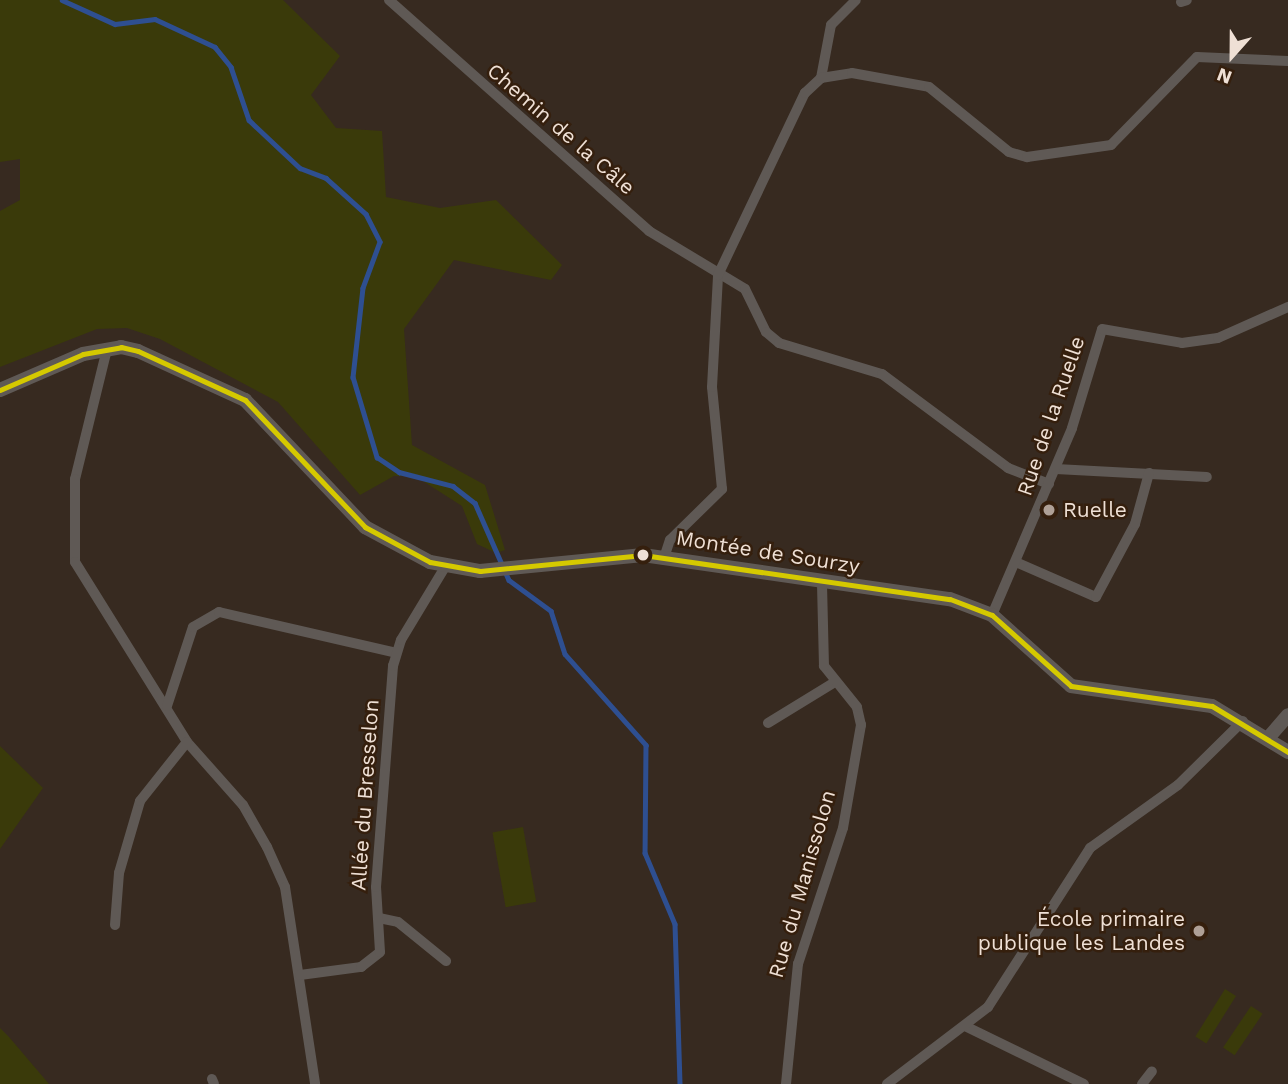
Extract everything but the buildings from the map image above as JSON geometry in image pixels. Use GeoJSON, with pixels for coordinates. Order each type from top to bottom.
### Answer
{"type":"FeatureCollection","features":[{"type":"Feature","properties":{"kind":"street","name":"Chemin de la Câle"},"geometry":{"type":"LineString","coordinates":[[389,0],[649,231],[745,289],[766,332],[779,344],[882,374],[1007,468],[1049,484]]}},
{"type":"Feature","properties":{"kind":"street"},"geometry":{"type":"LineString","coordinates":[[821,78],[831,25],[856,0]]}},
{"type":"Feature","properties":{"kind":"street"},"geometry":{"type":"LineString","coordinates":[[664,558],[670,540],[722,489],[712,387],[718,275],[805,93],[821,78],[852,73],[929,87],[1009,152],[1027,158],[1111,145],[1197,57],[1288,61]]}},
{"type":"Feature","properties":{"kind":"street","name":"Rue de la Ruelle"},"geometry":{"type":"LineString","coordinates":[[992,615],[1018,563],[1056,469],[1102,330],[1182,343],[1219,338],[1288,307]]}},
{"type":"Feature","properties":{"kind":"street"},"geometry":{"type":"LineString","coordinates":[[0,390],[107,349]]}},
{"type":"Feature","properties":{"kind":"street"},"geometry":{"type":"LineString","coordinates":[[107,349],[75,479],[73,547],[82,577],[167,705],[187,743],[243,805],[267,847],[285,887],[315,1084]]}},
{"type":"Feature","properties":{"kind":"street","name":"Montée de Sourzy"},"geometry":{"type":"LineString","coordinates":[[107,349],[164,359],[246,400],[365,527],[445,567],[492,570],[570,558],[664,558],[822,583],[950,599],[992,615],[1071,686],[1185,700],[1243,721],[1288,751]]}},
{"type":"Feature","properties":{"kind":"street"},"geometry":{"type":"LineString","coordinates":[[1056,469],[1207,477]]}},
{"type":"Feature","properties":{"kind":"street"},"geometry":{"type":"LineString","coordinates":[[1018,563],[1096,597],[1135,524],[1149,473]]}},
{"type":"Feature","properties":{"kind":"street","name":"Allée du Bresselon"},"geometry":{"type":"LineString","coordinates":[[300,975],[371,963],[380,952],[379,918],[396,653],[445,567]]}},
{"type":"Feature","properties":{"kind":"street","name":"Rue du Manissolon"},"geometry":{"type":"LineString","coordinates":[[786,1084],[797,964],[843,828],[861,725],[857,707],[835,682],[820,649],[822,583]]}},
{"type":"Feature","properties":{"kind":"street"},"geometry":{"type":"LineString","coordinates":[[167,705],[193,626],[209,614],[228,611],[396,653]]}},
{"type":"Feature","properties":{"kind":"street"},"geometry":{"type":"LineString","coordinates":[[768,723],[835,682]]}},
{"type":"Feature","properties":{"kind":"street"},"geometry":{"type":"LineString","coordinates":[[1269,737],[1288,715]]}},
{"type":"Feature","properties":{"kind":"street"},"geometry":{"type":"LineString","coordinates":[[887,1084],[967,1027],[1026,956],[1090,848],[1178,785],[1243,721]]}},
{"type":"Feature","properties":{"kind":"street"},"geometry":{"type":"LineString","coordinates":[[115,925],[119,873],[140,801],[187,743]]}},
{"type":"Feature","properties":{"kind":"street"},"geometry":{"type":"LineString","coordinates":[[379,918],[398,922],[446,961]]}},
{"type":"Feature","properties":{"kind":"street"},"geometry":{"type":"LineString","coordinates":[[967,1027],[1084,1084]]}},
{"type":"Feature","properties":{"kind":"street"},"geometry":{"type":"LineString","coordinates":[[1142,1084],[1152,1071]]}},
{"type":"Feature","properties":{"kind":"shaded area"},"geometry":{"type":"Polygon","coordinates":[[[0,0],[283,0],[340,56],[311,95],[336,128],[382,131],[386,197],[440,208],[496,200],[562,265],[551,280],[454,260],[404,329],[412,445],[485,485],[505,550],[496,553],[477,544],[462,506],[415,476],[394,476],[360,495],[278,402],[160,339],[127,328],[97,329],[0,367],[0,211],[20,200],[20,159],[0,162],[0,0]]]}},
{"type":"Feature","properties":{"kind":"shaded area"},"geometry":{"type":"Polygon","coordinates":[[[0,746],[43,788],[0,849],[0,746]]]}},
{"type":"Feature","properties":{"kind":"shaded area"},"geometry":{"type":"Polygon","coordinates":[[[523,827],[536,902],[506,907],[492,832],[523,827]]]}},
{"type":"Feature","properties":{"kind":"shaded area"},"geometry":{"type":"Polygon","coordinates":[[[1225,989],[1236,996],[1206,1043],[1195,1036],[1225,989]]]}},
{"type":"Feature","properties":{"kind":"shaded area"},"geometry":{"type":"Polygon","coordinates":[[[1251,1006],[1263,1014],[1235,1055],[1223,1047],[1251,1006]]]}},
{"type":"Feature","properties":{"kind":"shaded area"},"geometry":{"type":"Polygon","coordinates":[[[0,1028],[9,1037],[49,1084],[0,1084],[0,1028]]]}},
{"type":"Feature","properties":{"kind":"waterway"},"geometry":{"type":"LineString","coordinates":[[62,0],[115,24],[155,19],[215,47],[231,67],[249,120],[300,168],[326,178],[366,214],[380,242],[363,288],[353,377],[377,457],[399,472],[453,486],[475,503],[509,580],[551,611],[565,654],[646,745],[645,853],[675,924],[680,1084]]}},
{"type":"Feature","properties":{"kind":"transit line"},"geometry":{"type":"LineString","coordinates":[[0,390],[83,354],[121,347],[138,351],[245,400],[365,527],[430,562],[480,571],[643,555],[950,599],[992,615],[1071,686],[1212,706],[1288,752]]}},
{"type":"Feature","properties":{"kind":"place","name":"Ruelle"},"geometry":{"type":"Point","coordinates":[1049,510]}},
{"type":"Feature","properties":{"kind":"place","name":"École primaire publique les Landes"},"geometry":{"type":"Point","coordinates":[1199,931]}}]}
